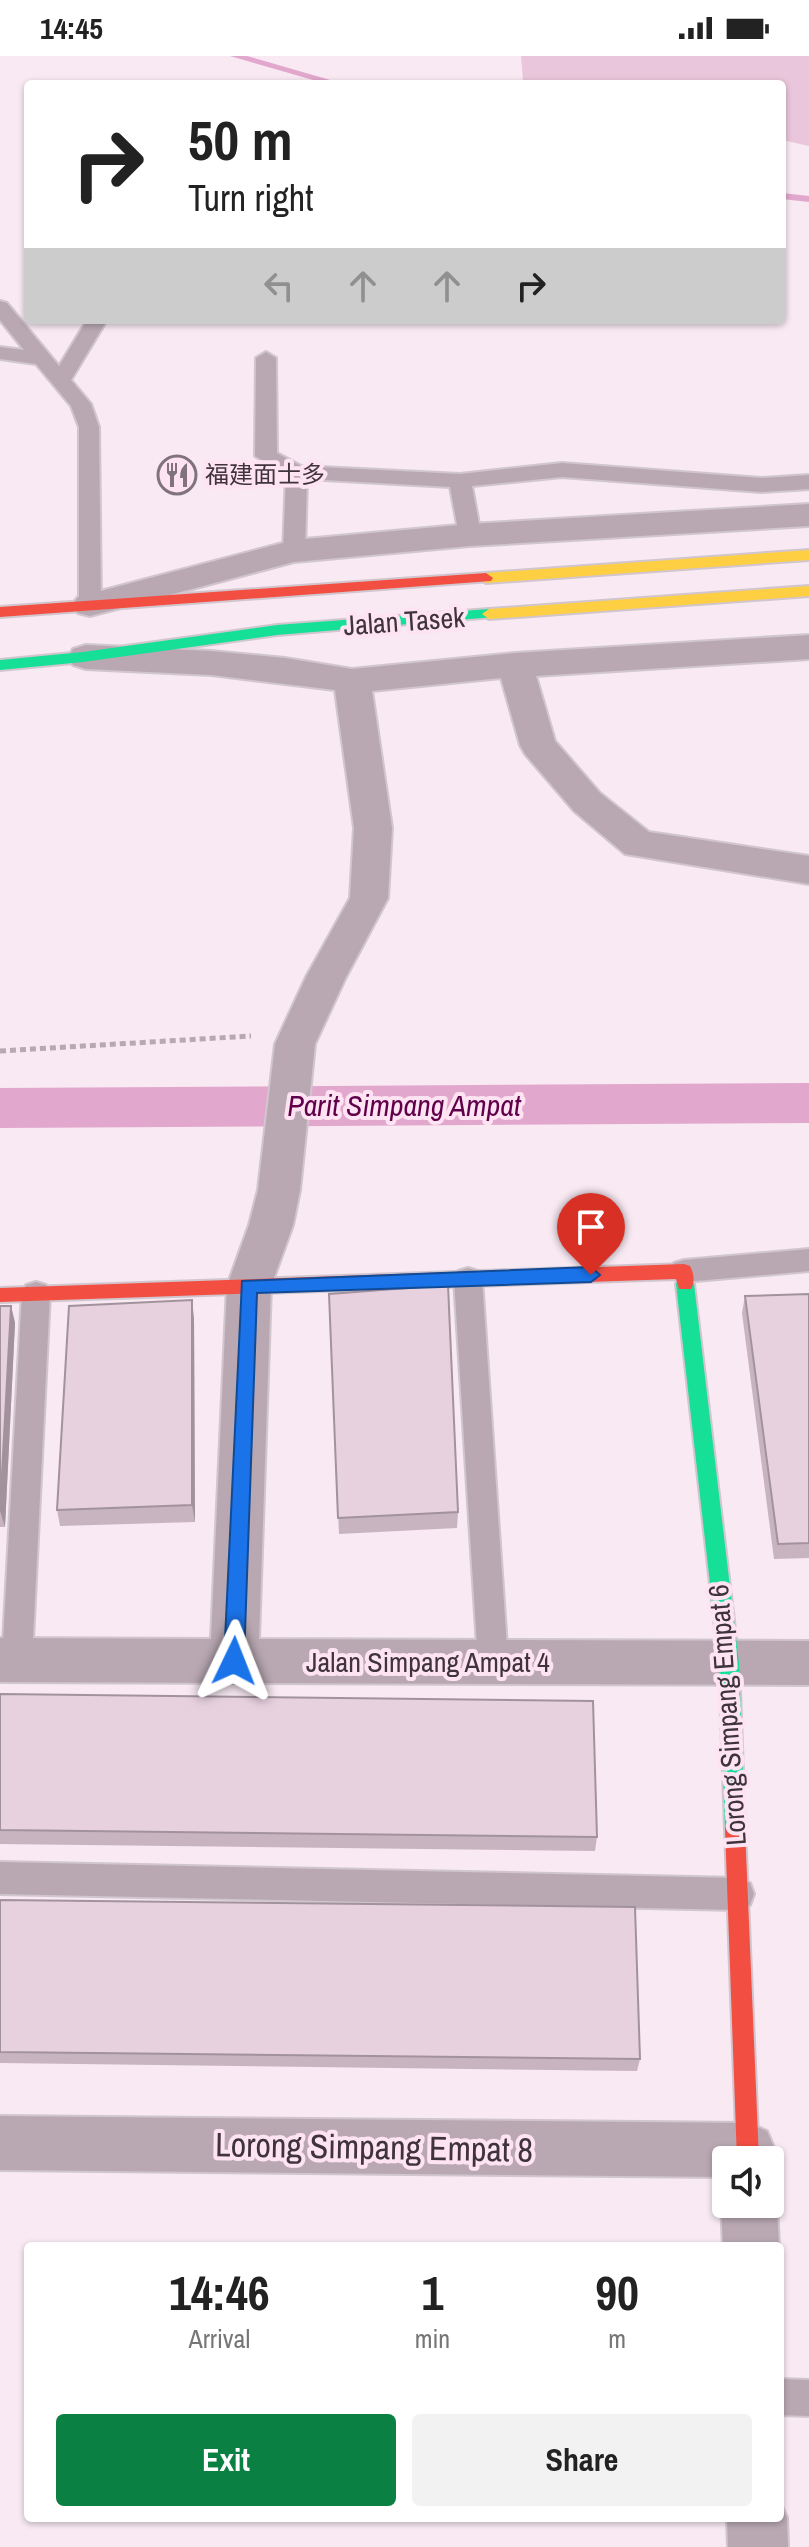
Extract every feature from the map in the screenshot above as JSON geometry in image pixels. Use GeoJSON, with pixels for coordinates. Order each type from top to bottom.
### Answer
{"type":"FeatureCollection","features":[{"type":"Feature","properties":{"kind":"main road","name":"Jalan Tasek"},"geometry":{"type":"LineString","coordinates":[[0,612],[809,555]]}},
{"type":"Feature","properties":{"kind":"main road","name":"Jalan Tasek"},"geometry":{"type":"LineString","coordinates":[[0,665],[83,657],[277,630],[809,591]]}},
{"type":"Feature","properties":{"kind":"main road"},"geometry":{"type":"LineString","coordinates":[[0,1295],[684,1271]]}},
{"type":"Feature","properties":{"kind":"main road","name":"Lorong Simpang Empat 6"},"geometry":{"type":"LineString","coordinates":[[684,1271],[729,1663],[748,2146]]}},
{"type":"Feature","properties":{"kind":"street"},"geometry":{"type":"LineString","coordinates":[[90,605],[294,551],[470,535],[809,515]]}},
{"type":"Feature","properties":{"kind":"street"},"geometry":{"type":"LineString","coordinates":[[83,657],[211,663],[285,670],[352,681],[515,665],[809,647]]}},
{"type":"Feature","properties":{"kind":"street"},"geometry":{"type":"LineString","coordinates":[[515,665],[538,745],[587,802],[638,844],[809,870]]}},
{"type":"Feature","properties":{"kind":"street"},"geometry":{"type":"LineString","coordinates":[[234,1661],[249,1286],[271,1225],[279,1190],[298,1038],[369,898],[373,828],[352,681]]}},
{"type":"Feature","properties":{"kind":"street","name":"Jalan Simpang Ampat 4"},"geometry":{"type":"LineString","coordinates":[[8,1660],[809,1663]]}},
{"type":"Feature","properties":{"kind":"street","name":"Lorong Simpang Empat 8"},"geometry":{"type":"LineString","coordinates":[[0,2143],[712,2154]]}},
{"type":"Feature","properties":{"kind":"street"},"geometry":{"type":"LineString","coordinates":[[750,2218],[751,2242]]}},
{"type":"Feature","properties":{"kind":"street"},"geometry":{"type":"LineString","coordinates":[[757,2522],[758,2547]]}},
{"type":"Feature","properties":{"kind":"lane"},"geometry":{"type":"LineString","coordinates":[[0,307],[81,404],[89,427],[90,605]]}},
{"type":"Feature","properties":{"kind":"lane"},"geometry":{"type":"LineString","coordinates":[[61,380],[95,324]]}},
{"type":"Feature","properties":{"kind":"lane"},"geometry":{"type":"LineString","coordinates":[[0,353],[42,359]]}},
{"type":"Feature","properties":{"kind":"lane"},"geometry":{"type":"LineString","coordinates":[[266,358],[266,456],[297,472],[460,481],[562,470],[761,485],[809,482]]}},
{"type":"Feature","properties":{"kind":"lane"},"geometry":{"type":"LineString","coordinates":[[294,551],[297,472]]}},
{"type":"Feature","properties":{"kind":"lane"},"geometry":{"type":"LineString","coordinates":[[460,481],[470,535]]}},
{"type":"Feature","properties":{"kind":"lane"},"geometry":{"type":"LineString","coordinates":[[684,1271],[809,1260]]}},
{"type":"Feature","properties":{"kind":"lane"},"geometry":{"type":"LineString","coordinates":[[468,1279],[493,1662]]}},
{"type":"Feature","properties":{"kind":"lane"},"geometry":{"type":"LineString","coordinates":[[8,1660],[36,1293]]}},
{"type":"Feature","properties":{"kind":"lane"},"geometry":{"type":"LineString","coordinates":[[0,1878],[738,1894]]}},
{"type":"Feature","properties":{"kind":"lane"},"geometry":{"type":"LineString","coordinates":[[784,2397],[809,2398]]}},
{"type":"Feature","properties":{"kind":"path"},"geometry":{"type":"LineString","coordinates":[[0,1051],[298,1038]]}},
{"type":"Feature","properties":{"kind":"shaded area"},"geometry":{"type":"Polygon","coordinates":[[[521,56],[809,56],[809,146],[786,141],[786,80],[523,80],[521,56]]]}},
{"type":"Feature","properties":{"kind":"building"},"geometry":{"type":"Polygon","coordinates":[[[448,1285],[458,1512],[338,1518],[329,1294],[448,1285]]]}},
{"type":"Feature","properties":{"kind":"building"},"geometry":{"type":"Polygon","coordinates":[[[809,1294],[809,1543],[778,1544],[745,1296],[809,1294]]]}},
{"type":"Feature","properties":{"kind":"building"},"geometry":{"type":"Polygon","coordinates":[[[192,1300],[192,1505],[57,1510],[69,1306],[192,1300]]]}},
{"type":"Feature","properties":{"kind":"building"},"geometry":{"type":"Polygon","coordinates":[[[0,1306],[11,1306],[0,1511],[0,1306]]]}},
{"type":"Feature","properties":{"kind":"building"},"geometry":{"type":"Polygon","coordinates":[[[0,1694],[593,1701],[597,1837],[0,1830],[0,1694]]]}},
{"type":"Feature","properties":{"kind":"building"},"geometry":{"type":"Polygon","coordinates":[[[0,1900],[635,1907],[640,2059],[0,2052],[0,1900]]]}},
{"type":"Feature","properties":{"kind":"waterway"},"geometry":{"type":"LineString","coordinates":[[235,56],[324,80]]}},
{"type":"Feature","properties":{"kind":"waterway"},"geometry":{"type":"LineString","coordinates":[[786,196],[809,199]]}},
{"type":"Feature","properties":{"kind":"waterway","name":"Parit Simpang Ampat"},"geometry":{"type":"LineString","coordinates":[[0,1108],[809,1103]]}},
{"type":"Feature","properties":{"kind":"traffic: fast"},"geometry":{"type":"LineString","coordinates":[[0,665],[83,657],[277,630],[489,614]]}},
{"type":"Feature","properties":{"kind":"traffic: fast"},"geometry":{"type":"LineString","coordinates":[[685,1284],[729,1663],[735,1829]]}},
{"type":"Feature","properties":{"kind":"traffic: slow"},"geometry":{"type":"LineString","coordinates":[[486,578],[809,555]]}},
{"type":"Feature","properties":{"kind":"traffic: slow"},"geometry":{"type":"LineString","coordinates":[[489,614],[809,591]]}},
{"type":"Feature","properties":{"kind":"traffic: jam"},"geometry":{"type":"LineString","coordinates":[[0,612],[486,578]]}},
{"type":"Feature","properties":{"kind":"traffic: jam"},"geometry":{"type":"LineString","coordinates":[[0,1295],[684,1271],[685,1284]]}},
{"type":"Feature","properties":{"kind":"traffic: jam"},"geometry":{"type":"LineString","coordinates":[[735,1829],[747,2146]]}},
{"type":"Feature","properties":{"kind":"place","name":"福建面士多"},"geometry":{"type":"Point","coordinates":[177,475]}},
{"type":"Feature","properties":{"kind":"route"},"geometry":{"type":"LineString","coordinates":[[234,1661],[249,1286],[591,1275]]}}]}
